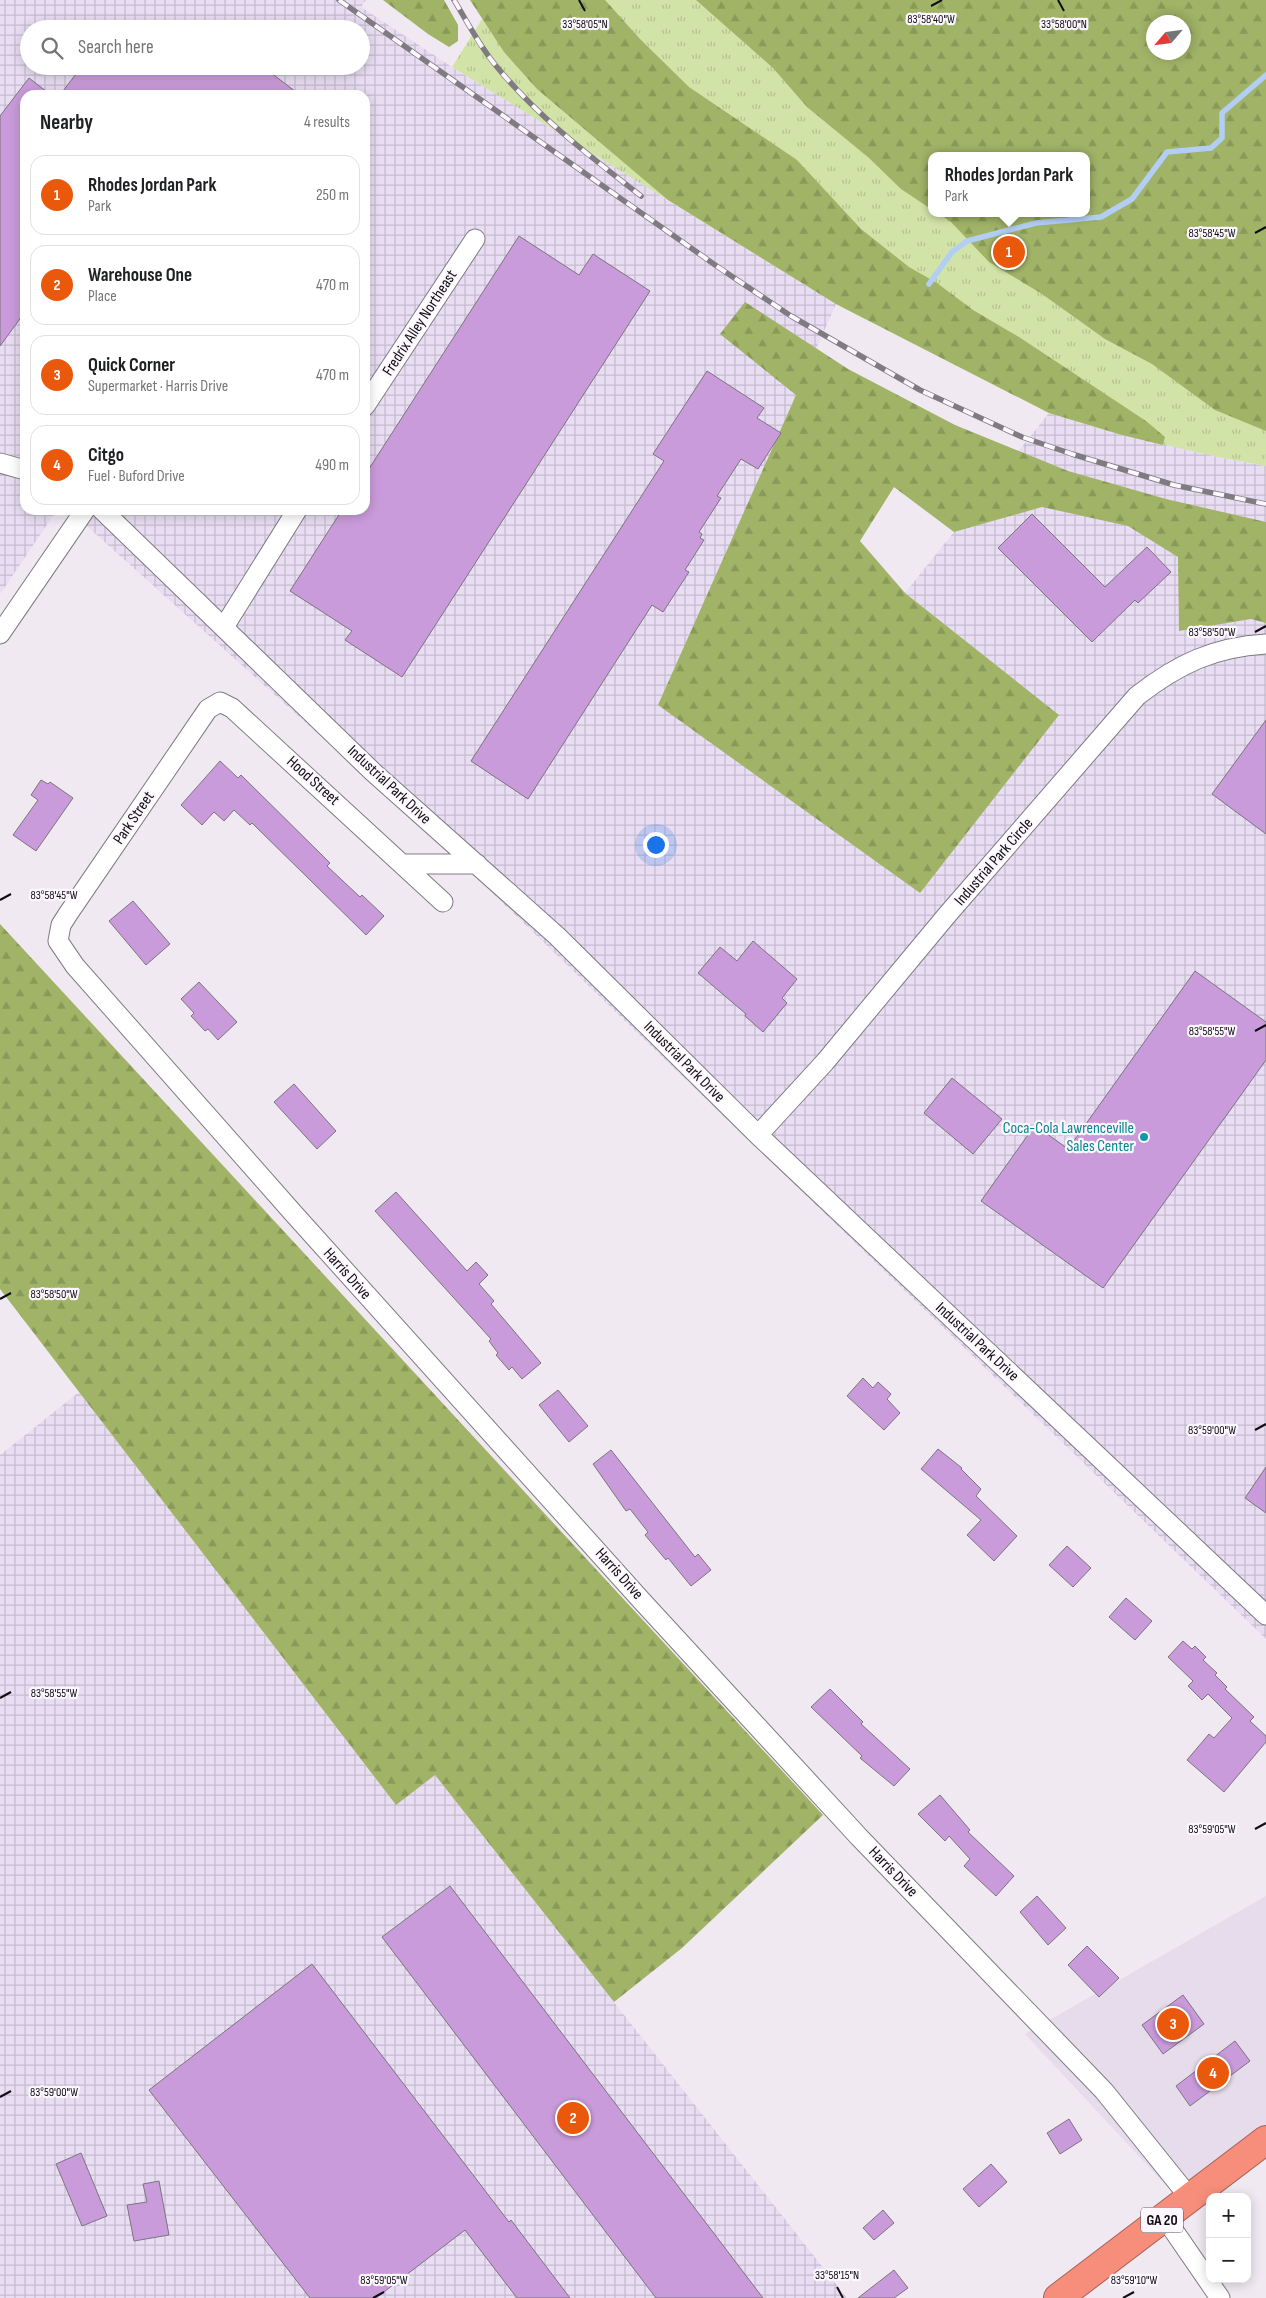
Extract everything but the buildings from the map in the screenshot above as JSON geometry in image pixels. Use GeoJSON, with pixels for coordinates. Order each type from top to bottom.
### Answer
{"type":"FeatureCollection","features":[{"type":"Feature","properties":{"kind":"highway","name":"GA 20"},"geometry":{"type":"LineString","coordinates":[[1058,2298],[1266,2140]]}},
{"type":"Feature","properties":{"kind":"street","name":"Fredrix Alley Northeast"},"geometry":{"type":"LineString","coordinates":[[370,398],[475,239]]}},
{"type":"Feature","properties":{"kind":"street"},"geometry":{"type":"LineString","coordinates":[[0,463],[20,469]]}},
{"type":"Feature","properties":{"kind":"street"},"geometry":{"type":"LineString","coordinates":[[0,634],[82,515]]}},
{"type":"Feature","properties":{"kind":"street","name":"Industrial Park Drive"},"geometry":{"type":"LineString","coordinates":[[107,515],[373,772],[556,936],[758,1135],[1266,1615]]}},
{"type":"Feature","properties":{"kind":"street"},"geometry":{"type":"LineString","coordinates":[[224,627],[294,515]]}},
{"type":"Feature","properties":{"kind":"street","name":"Industrial Park Circle"},"geometry":{"type":"LineString","coordinates":[[758,1135],[825,1062],[947,915],[1137,696],[1163,676],[1204,656],[1246,645],[1266,644]]}},
{"type":"Feature","properties":{"kind":"street","name":"Hood Street"},"geometry":{"type":"LineString","coordinates":[[220,702],[232,708],[404,864],[443,902]]}},
{"type":"Feature","properties":{"kind":"street","name":"Park Street"},"geometry":{"type":"LineString","coordinates":[[58,941],[61,925],[68,914],[208,709],[220,702]]}},
{"type":"Feature","properties":{"kind":"street"},"geometry":{"type":"LineString","coordinates":[[404,864],[477,864]]}},
{"type":"Feature","properties":{"kind":"street","name":"Harris Drive"},"geometry":{"type":"LineString","coordinates":[[58,941],[75,966],[274,1192],[654,1614],[859,1837],[1104,2091],[1190,2198]]}},
{"type":"Feature","properties":{"kind":"street"},"geometry":{"type":"LineString","coordinates":[[1164,2218],[1220,2298]]}},
{"type":"Feature","properties":{"kind":"shaded area"},"geometry":{"type":"Polygon","coordinates":[[[0,0],[366,0],[361,7],[452,67],[836,304],[773,447],[919,893],[1058,715],[905,593],[1049,413],[1122,435],[1266,466],[1266,1639],[452,854],[75,515],[370,515],[370,90],[20,90],[20,515],[54,515],[0,594],[0,0]]]}},
{"type":"Feature","properties":{"kind":"shaded area"},"geometry":{"type":"Polygon","coordinates":[[[79,1392],[395,1804],[435,1775],[847,2298],[0,2298],[0,1455],[79,1392]]]}},
{"type":"Feature","properties":{"kind":"shaded area"},"geometry":{"type":"Polygon","coordinates":[[[1266,1896],[1266,2135],[1176,2196],[1025,2034],[1266,1896]]]}},
{"type":"Feature","properties":{"kind":"green space"},"geometry":{"type":"Polygon","coordinates":[[[383,0],[444,0],[458,25],[458,41],[449,47],[428,34],[383,0]]]}},
{"type":"Feature","properties":{"kind":"green space"},"geometry":{"type":"Polygon","coordinates":[[[470,0],[605,0],[640,39],[689,87],[797,160],[861,229],[909,267],[937,283],[973,310],[1019,337],[1146,421],[1165,437],[1163,445],[1049,413],[836,304],[668,200],[537,89],[504,52],[470,0]]]}},
{"type":"Feature","properties":{"kind":"green space"},"geometry":{"type":"Polygon","coordinates":[[[494,0],[1266,0],[1266,466],[1122,435],[1049,413],[836,304],[452,67],[494,0]]]}},
{"type":"Feature","properties":{"kind":"green space"},"geometry":{"type":"Polygon","coordinates":[[[696,0],[1266,0],[1266,431],[1215,410],[1152,364],[1105,339],[1042,294],[989,262],[951,222],[944,217],[1090,217],[1090,152],[928,152],[928,207],[901,189],[869,158],[807,107],[773,68],[696,0]]]}},
{"type":"Feature","properties":{"kind":"green space"},"geometry":{"type":"Polygon","coordinates":[[[745,302],[848,369],[955,425],[1068,471],[1166,499],[1266,522],[1266,623],[1251,619],[1179,631],[1178,557],[1128,526],[1042,507],[954,532],[894,487],[860,541],[905,593],[1059,715],[920,893],[658,705],[796,395],[720,334],[745,302]]]}},
{"type":"Feature","properties":{"kind":"green space"},"geometry":{"type":"Polygon","coordinates":[[[0,924],[823,1815],[682,1948],[614,2002],[435,1775],[396,1805],[0,1289],[0,924]]]}},
{"type":"Feature","properties":{"kind":"waterway"},"geometry":{"type":"LineString","coordinates":[[929,284],[952,252],[967,241],[1036,223],[1101,217],[1132,199],[1167,152],[1211,148],[1222,138],[1222,113],[1266,75]]}},
{"type":"Feature","properties":{"kind":"railway"},"geometry":{"type":"LineString","coordinates":[[339,0],[367,20]]}},
{"type":"Feature","properties":{"kind":"railway"},"geometry":{"type":"LineString","coordinates":[[454,0],[485,51],[530,103],[566,136],[641,196]]}},
{"type":"Feature","properties":{"kind":"railway"},"geometry":{"type":"LineString","coordinates":[[370,22],[718,267],[791,316],[920,390],[1022,437],[1072,454],[1174,485],[1266,504]]}},
{"type":"Feature","properties":{"kind":"place","name":"Rhodes Jordan Park"},"geometry":{"type":"Point","coordinates":[1009,252]}},
{"type":"Feature","properties":{"kind":"place","name":"Coca-Cola Lawrenceville Sales Center"},"geometry":{"type":"Point","coordinates":[1144,1137]}},
{"type":"Feature","properties":{"kind":"place","name":"Quick Corner"},"geometry":{"type":"Point","coordinates":[1173,2024]}},
{"type":"Feature","properties":{"kind":"place","name":"Citgo"},"geometry":{"type":"Point","coordinates":[1213,2073]}},
{"type":"Feature","properties":{"kind":"place","name":"Warehouse One"},"geometry":{"type":"Point","coordinates":[573,2118]}}]}
